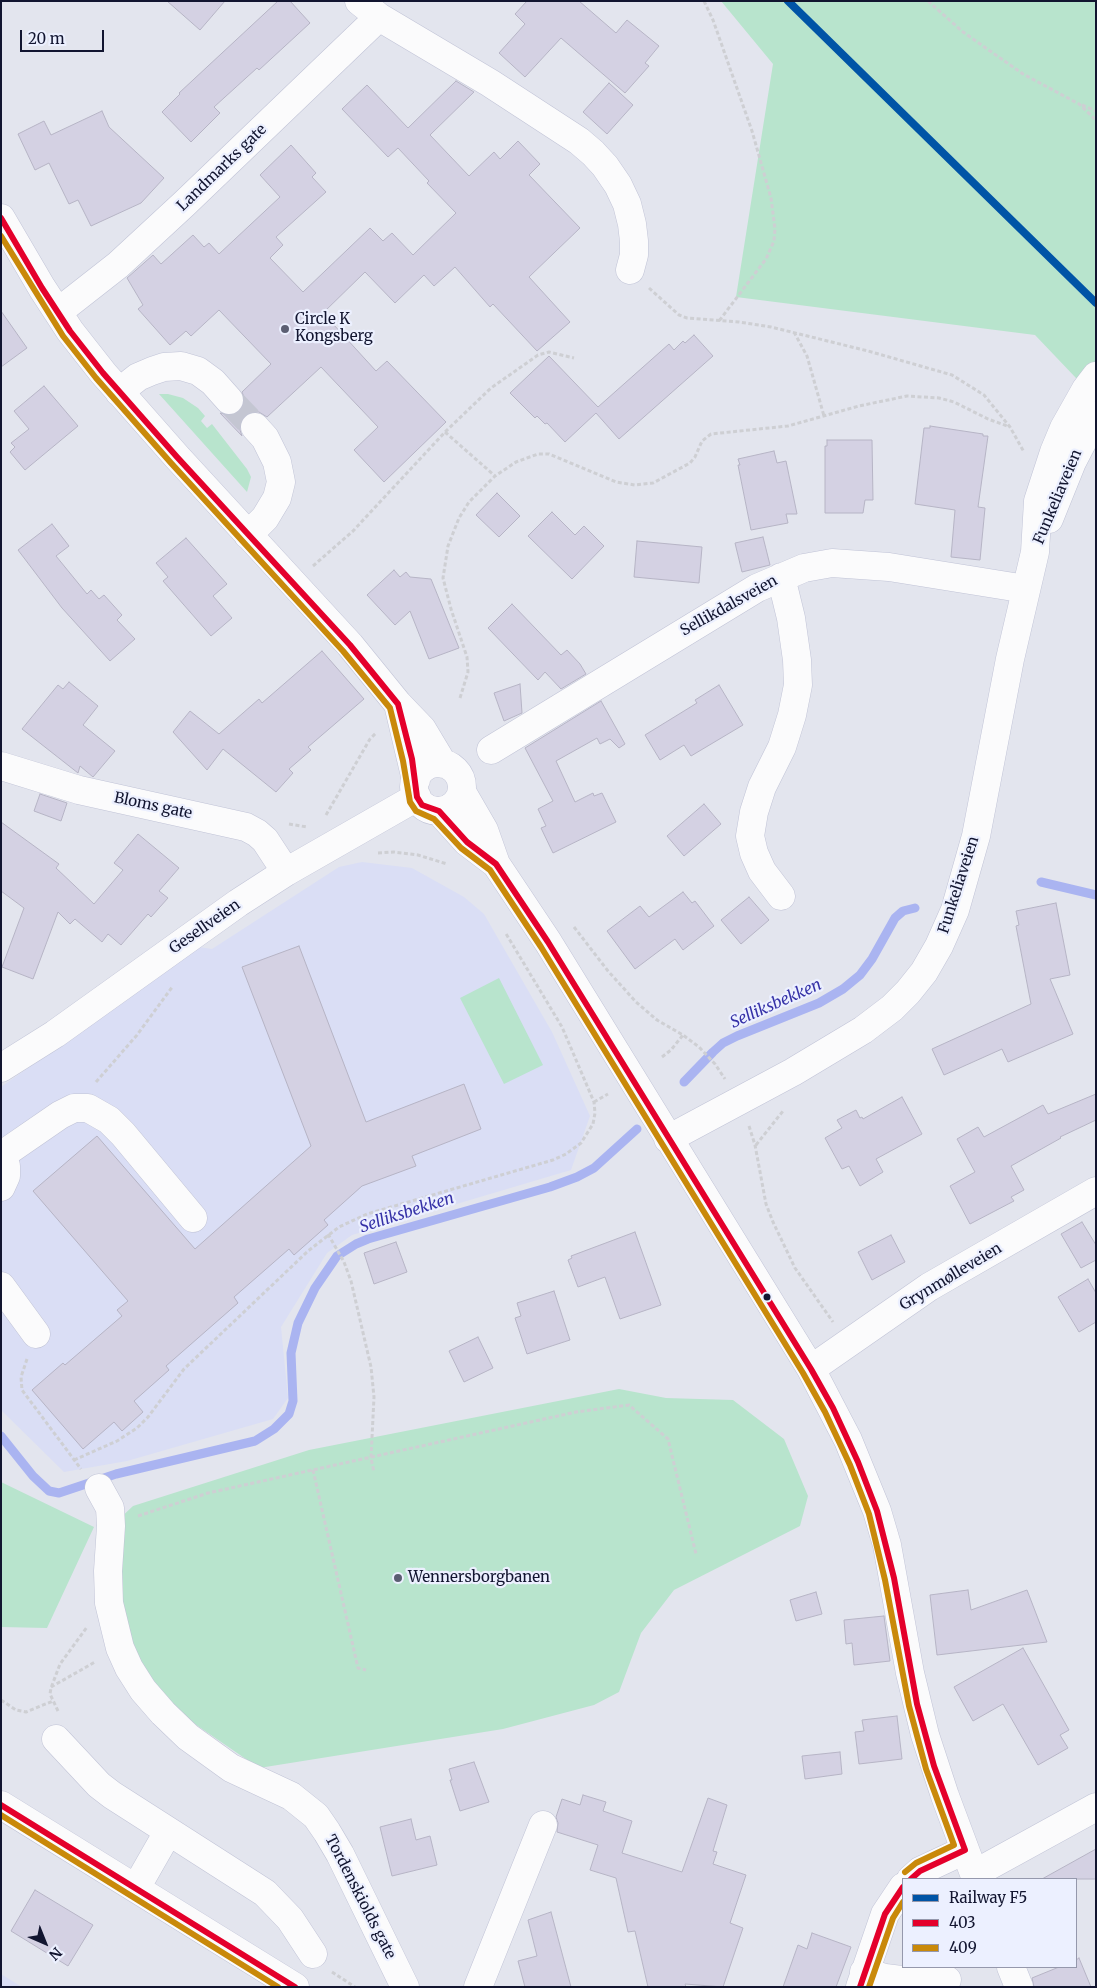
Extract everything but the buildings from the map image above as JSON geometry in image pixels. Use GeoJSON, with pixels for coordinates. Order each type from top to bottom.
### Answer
{"type":"FeatureCollection","features":[{"type":"Feature","properties":{"kind":"street","name":"Landmarks gate"},"geometry":{"type":"LineString","coordinates":[[58,312],[118,265],[177,211],[369,9],[490,83],[579,141],[593,153],[609,172],[627,204],[634,241],[634,255],[630,270]]}},
{"type":"Feature","properties":{"kind":"street"},"geometry":{"type":"LineString","coordinates":[[1,218],[26,263],[86,352],[119,392],[350,645],[399,709],[422,729],[443,764]]}},
{"type":"Feature","properties":{"kind":"street"},"geometry":{"type":"LineString","coordinates":[[119,392],[138,377],[152,371],[164,367],[181,366],[198,371],[213,382],[229,400]]}},
{"type":"Feature","properties":{"kind":"street","name":"Funkeliaveien"},"geometry":{"type":"LineString","coordinates":[[1035,552],[1038,501],[1043,482],[1064,428],[1086,389],[1096,376]]}},
{"type":"Feature","properties":{"kind":"street","name":"Funkeliaveien"},"geometry":{"type":"LineString","coordinates":[[668,1139],[793,1072],[863,1030],[892,1008],[924,972],[948,927],[966,875],[976,836],[1010,659],[1035,552],[1072,462],[1096,416]]}},
{"type":"Feature","properties":{"kind":"street"},"geometry":{"type":"LineString","coordinates":[[248,535],[266,518],[277,498],[281,482],[277,462],[265,438],[255,427]]}},
{"type":"Feature","properties":{"kind":"street","name":"Sellikdalsveien"},"geometry":{"type":"LineString","coordinates":[[491,750],[757,588],[804,568],[832,563],[889,567],[1026,589]]}},
{"type":"Feature","properties":{"kind":"street"},"geometry":{"type":"LineString","coordinates":[[780,577],[790,618],[797,660],[798,686],[792,715],[782,746],[762,787],[754,812],[750,836],[754,853],[762,871],[781,896]]}},
{"type":"Feature","properties":{"kind":"street"},"geometry":{"type":"LineString","coordinates":[[399,709],[424,796],[467,842],[496,864]]}},
{"type":"Feature","properties":{"kind":"street"},"geometry":{"type":"LineString","coordinates":[[443,764],[452,768],[458,774],[462,782],[462,792],[454,806],[447,810],[424,796],[418,774],[430,765],[443,764]]}},
{"type":"Feature","properties":{"kind":"street","name":"Bloms gate"},"geometry":{"type":"LineString","coordinates":[[1,766],[79,790],[246,827],[265,840],[286,872]]}},
{"type":"Feature","properties":{"kind":"street"},"geometry":{"type":"LineString","coordinates":[[462,792],[484,830],[496,864],[548,942],[811,1369],[848,1440],[877,1511],[894,1578],[917,1704],[934,1766],[972,1868]]}},
{"type":"Feature","properties":{"kind":"street","name":"Gesellveien"},"geometry":{"type":"LineString","coordinates":[[1,1068],[55,1034],[230,909],[286,872],[424,796]]}},
{"type":"Feature","properties":{"kind":"street"},"geometry":{"type":"LineString","coordinates":[[1,1187],[6,1176],[6,1166],[1,1154],[60,1115],[74,1108],[88,1108],[109,1120],[123,1134],[193,1218]]}},
{"type":"Feature","properties":{"kind":"street","name":"Grynmølleveien"},"geometry":{"type":"LineString","coordinates":[[811,1369],[929,1287],[1092,1202]]}},
{"type":"Feature","properties":{"kind":"street"},"geometry":{"type":"LineString","coordinates":[[1,1286],[36,1334]]}},
{"type":"Feature","properties":{"kind":"street","name":"Tordenskiolds gate"},"geometry":{"type":"LineString","coordinates":[[99,1488],[110,1508],[109,1604],[120,1648],[129,1668],[143,1690],[188,1737],[231,1768],[292,1796],[316,1816],[340,1854],[405,1987]]}},
{"type":"Feature","properties":{"kind":"street"},"geometry":{"type":"LineString","coordinates":[[56,1739],[99,1785],[112,1795],[265,1893],[290,1920],[313,1954]]}},
{"type":"Feature","properties":{"kind":"street"},"geometry":{"type":"LineString","coordinates":[[1,1805],[295,1987]]}},
{"type":"Feature","properties":{"kind":"street"},"geometry":{"type":"LineString","coordinates":[[912,1878],[920,1871],[972,1868],[1096,1807]]}},
{"type":"Feature","properties":{"kind":"street"},"geometry":{"type":"LineString","coordinates":[[478,1987],[543,1825]]}},
{"type":"Feature","properties":{"kind":"street"},"geometry":{"type":"LineString","coordinates":[[136,1888],[168,1832]]}},
{"type":"Feature","properties":{"kind":"street"},"geometry":{"type":"LineString","coordinates":[[902,1888],[885,1914],[862,1979],[947,1980]]}},
{"type":"Feature","properties":{"kind":"street"},"geometry":{"type":"LineString","coordinates":[[1011,1968],[1019,1987]]}},
{"type":"Feature","properties":{"kind":"path"},"geometry":{"type":"LineString","coordinates":[[704,1],[713,20],[752,132],[771,198],[775,228],[774,241],[766,259],[719,321]]}},
{"type":"Feature","properties":{"kind":"path"},"geometry":{"type":"LineString","coordinates":[[928,1],[963,32],[1023,74],[1096,111]]}},
{"type":"Feature","properties":{"kind":"path"},"geometry":{"type":"LineString","coordinates":[[1079,104],[1096,120]]}},
{"type":"Feature","properties":{"kind":"path"},"geometry":{"type":"LineString","coordinates":[[630,270],[679,315],[687,318],[739,322],[794,332],[952,375],[984,395],[1010,427],[1043,482]]}},
{"type":"Feature","properties":{"kind":"path"},"geometry":{"type":"LineString","coordinates":[[794,332],[807,356],[824,416]]}},
{"type":"Feature","properties":{"kind":"path"},"geometry":{"type":"LineString","coordinates":[[311,568],[358,526],[445,432],[491,388],[538,354],[550,352],[574,358]]}},
{"type":"Feature","properties":{"kind":"path"},"geometry":{"type":"LineString","coordinates":[[460,698],[468,672],[467,657],[443,578],[448,546],[459,518],[469,502],[495,476],[528,456],[549,454],[616,482],[635,485],[653,483],[690,463],[695,457],[702,441],[711,434],[788,426],[888,399],[921,396],[954,402],[988,419],[1010,427]]}},
{"type":"Feature","properties":{"kind":"path"},"geometry":{"type":"LineString","coordinates":[[445,432],[495,476]]}},
{"type":"Feature","properties":{"kind":"path"},"geometry":{"type":"LineString","coordinates":[[323,822],[370,739],[399,709]]}},
{"type":"Feature","properties":{"kind":"path"},"geometry":{"type":"LineString","coordinates":[[376,853],[394,852],[418,855],[452,865]]}},
{"type":"Feature","properties":{"kind":"path"},"geometry":{"type":"LineString","coordinates":[[574,927],[608,971],[636,1002],[657,1020],[699,1047],[715,1064],[725,1079]]}},
{"type":"Feature","properties":{"kind":"path"},"geometry":{"type":"LineString","coordinates":[[74,1460],[117,1440],[136,1428],[148,1417],[184,1369],[328,1234],[367,1214],[539,1165],[566,1154],[581,1143],[593,1124],[594,1102],[562,1027],[504,930]]}},
{"type":"Feature","properties":{"kind":"path"},"geometry":{"type":"LineString","coordinates":[[74,1108],[137,1035],[177,980]]}},
{"type":"Feature","properties":{"kind":"path"},"geometry":{"type":"LineString","coordinates":[[662,1057],[671,1050],[683,1035]]}},
{"type":"Feature","properties":{"kind":"path"},"geometry":{"type":"LineString","coordinates":[[594,1102],[614,1089]]}},
{"type":"Feature","properties":{"kind":"path"},"geometry":{"type":"LineString","coordinates":[[748,1123],[755,1145],[766,1204],[779,1236],[796,1268],[830,1318],[851,1343]]}},
{"type":"Feature","properties":{"kind":"path"},"geometry":{"type":"LineString","coordinates":[[328,1234],[344,1262],[358,1303],[373,1382],[371,1458],[374,1472]]}},
{"type":"Feature","properties":{"kind":"path"},"geometry":{"type":"LineString","coordinates":[[36,1334],[21,1377],[22,1390],[79,1467]]}},
{"type":"Feature","properties":{"kind":"path"},"geometry":{"type":"LineString","coordinates":[[111,1526],[208,1493],[576,1412],[629,1405],[668,1439],[696,1554]]}},
{"type":"Feature","properties":{"kind":"path"},"geometry":{"type":"LineString","coordinates":[[313,1470],[358,1668],[366,1670]]}},
{"type":"Feature","properties":{"kind":"path"},"geometry":{"type":"LineString","coordinates":[[56,1739],[59,1716],[50,1694],[50,1688],[60,1664],[68,1652],[87,1627],[109,1604]]}},
{"type":"Feature","properties":{"kind":"path"},"geometry":{"type":"LineString","coordinates":[[50,1688],[120,1648]]}},
{"type":"Feature","properties":{"kind":"path"},"geometry":{"type":"LineString","coordinates":[[1,1700],[16,1710],[26,1712],[53,1701]]}},
{"type":"Feature","properties":{"kind":"shaded area"},"geometry":{"type":"Polygon","coordinates":[[[362,862],[412,868],[464,897],[484,914],[552,1032],[590,1116],[571,1170],[352,1235],[327,1253],[281,1327],[288,1398],[273,1419],[127,1461],[64,1472],[1,1410],[1,1087],[199,947],[212,949],[339,867],[362,862]]]}},
{"type":"Feature","properties":{"kind":"shaded area"},"geometry":{"type":"Polygon","coordinates":[[[1,1974],[22,1987],[1,1987],[1,1974]]]}},
{"type":"Feature","properties":{"kind":"green space"},"geometry":{"type":"Polygon","coordinates":[[[721,1],[1096,1],[1096,399],[1035,335],[736,297],[773,64],[721,1]]]}},
{"type":"Feature","properties":{"kind":"green space"},"geometry":{"type":"Polygon","coordinates":[[[159,394],[183,398],[198,408],[205,416],[201,421],[207,428],[212,424],[247,469],[251,477],[247,492],[159,394]]]}},
{"type":"Feature","properties":{"kind":"green space"},"geometry":{"type":"Polygon","coordinates":[[[499,978],[543,1065],[504,1084],[460,998],[499,978]]]}},
{"type":"Feature","properties":{"kind":"green space","name":"Wennersborgbanen"},"geometry":{"type":"Polygon","coordinates":[[[619,1389],[666,1398],[733,1400],[784,1439],[808,1496],[800,1526],[674,1590],[641,1633],[619,1692],[594,1705],[503,1729],[259,1768],[119,1672],[97,1540],[133,1506],[309,1450],[619,1389]]]}},
{"type":"Feature","properties":{"kind":"green space"},"geometry":{"type":"Polygon","coordinates":[[[1,1482],[94,1527],[47,1628],[1,1627],[1,1482]]]}},
{"type":"Feature","properties":{"kind":"waterway","name":"Selliksbekken"},"geometry":{"type":"LineString","coordinates":[[1041,882],[1096,895]]}},
{"type":"Feature","properties":{"kind":"waterway","name":"Selliksbekken"},"geometry":{"type":"LineString","coordinates":[[684,1082],[723,1043],[819,1003],[843,989],[860,975],[872,959],[895,918],[903,911],[915,908]]}},
{"type":"Feature","properties":{"kind":"waterway","name":"Selliksbekken"},"geometry":{"type":"LineString","coordinates":[[1,1436],[33,1476],[49,1491],[59,1493],[116,1474],[255,1441],[274,1429],[289,1414],[293,1401],[291,1353],[298,1323],[315,1288],[337,1256],[368,1239],[550,1187],[577,1177],[594,1168],[637,1129]]}},
{"type":"Feature","properties":{"kind":"tunnel"},"geometry":{"type":"LineString","coordinates":[[229,400],[255,427]]}},
{"type":"Feature","properties":{"kind":"rail line","name":"F5"},"geometry":{"type":"LineString","coordinates":[[788,1],[1096,303]]}},
{"type":"Feature","properties":{"kind":"transit line","name":"403"},"geometry":{"type":"LineString","coordinates":[[1,218],[70,331],[103,373],[177,457],[350,645],[398,704],[412,759],[417,797],[422,805],[439,811],[467,842],[496,864],[548,942],[811,1369],[833,1408],[858,1462],[877,1511],[894,1578],[917,1704],[934,1766],[965,1850],[920,1871],[912,1878]]}},
{"type":"Feature","properties":{"kind":"transit line","name":"409"},"geometry":{"type":"LineString","coordinates":[[1,236],[63,336],[96,378],[343,651],[390,708],[403,761],[410,802],[416,811],[434,819],[461,848],[490,870],[541,947],[803,1373],[825,1412],[850,1465],[869,1514],[885,1580],[909,1706],[926,1769],[954,1845],[916,1863],[905,1872]]}},
{"type":"Feature","properties":{"kind":"transit line","name":"403"},"geometry":{"type":"LineString","coordinates":[[1,1805],[295,1987]]}},
{"type":"Feature","properties":{"kind":"transit line","name":"409"},"geometry":{"type":"LineString","coordinates":[[1,1815],[278,1987]]}},
{"type":"Feature","properties":{"kind":"transit line","name":"403"},"geometry":{"type":"LineString","coordinates":[[860,1987],[885,1914],[902,1888]]}},
{"type":"Feature","properties":{"kind":"transit line","name":"409"},"geometry":{"type":"LineString","coordinates":[[869,1987],[893,1918],[902,1904]]}},
{"type":"Feature","properties":{"kind":"place","name":"Circle K Kongsberg"},"geometry":{"type":"Point","coordinates":[285,329]}},
{"type":"Feature","properties":{"kind":"place","name":"Wennersborgbanen"},"geometry":{"type":"Point","coordinates":[398,1578]}}]}
